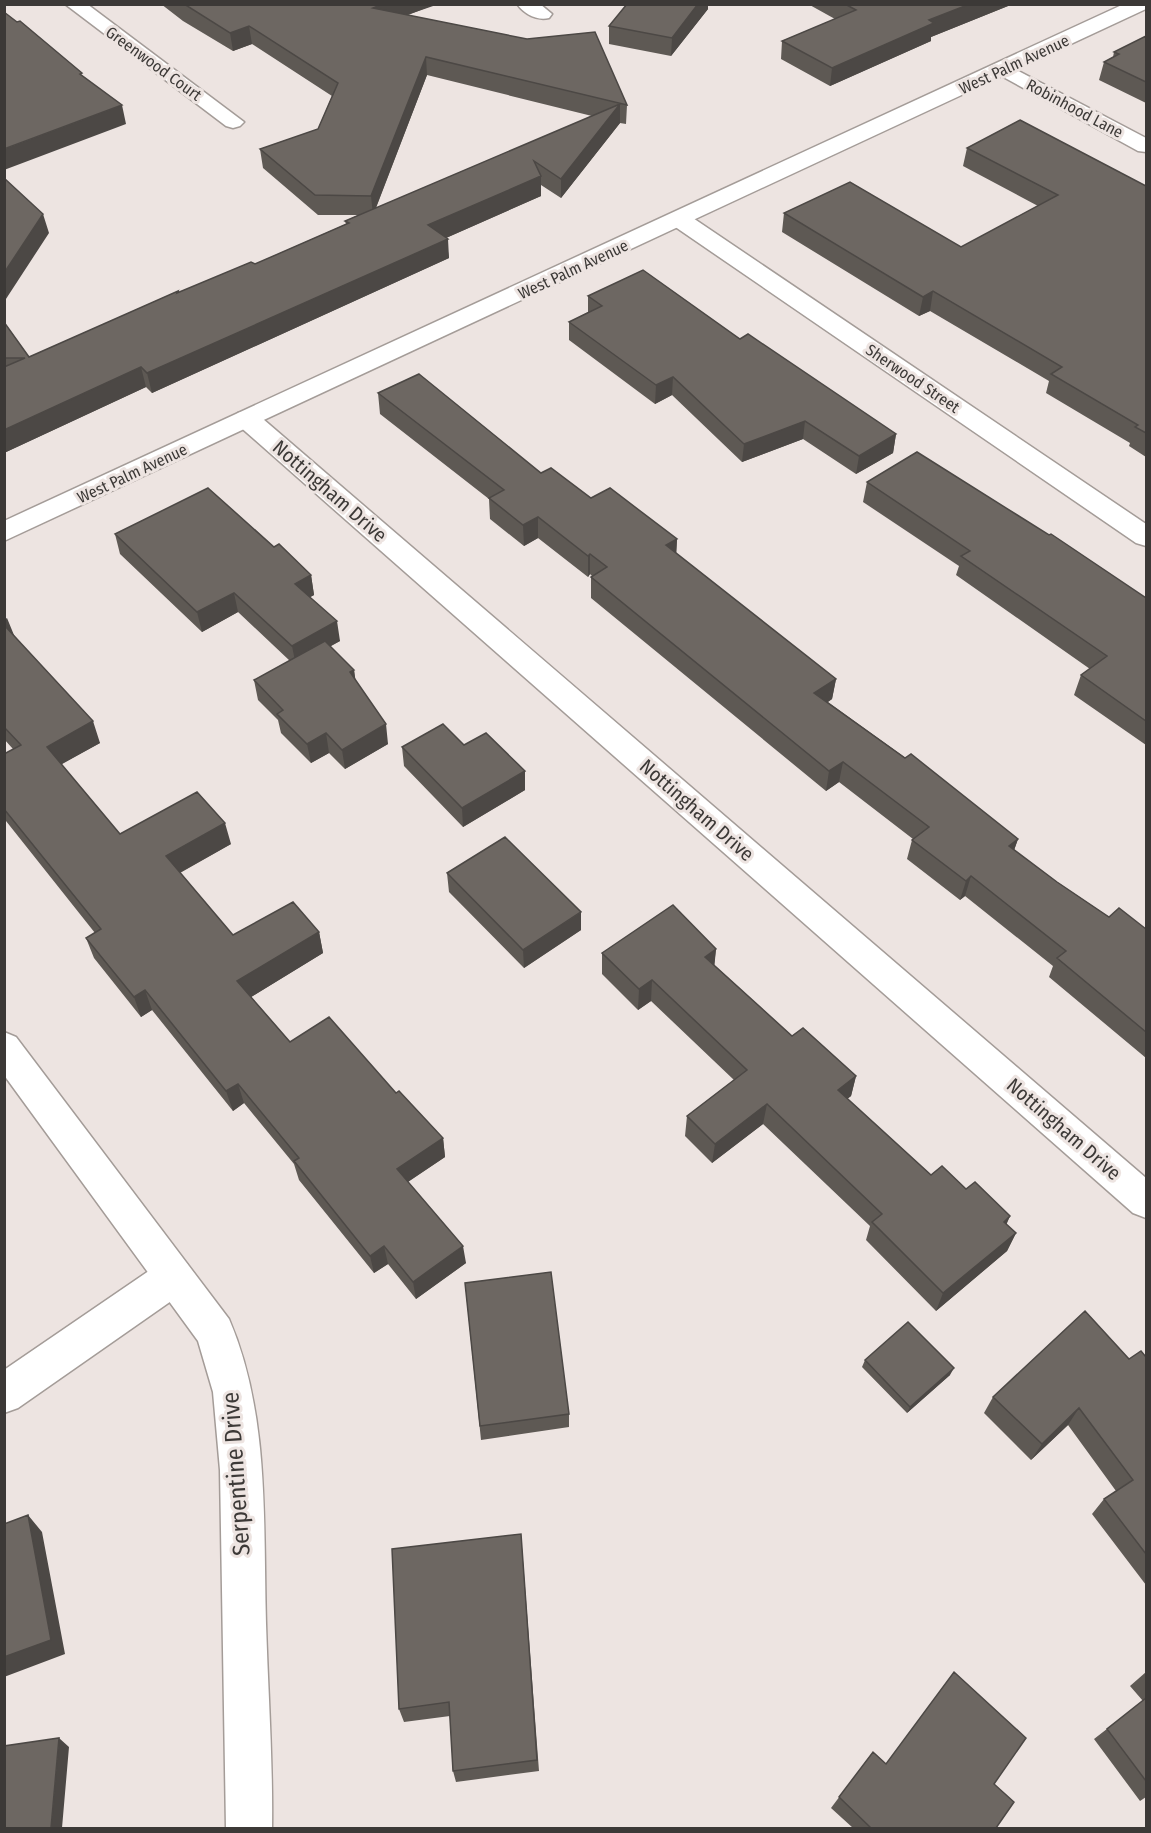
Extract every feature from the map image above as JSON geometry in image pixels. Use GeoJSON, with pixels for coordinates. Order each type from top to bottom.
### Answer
{"type":"FeatureCollection","features":[{"type":"Feature","properties":{"kind":"street","name":"Greenwood Court"},"geometry":{"type":"LineString","coordinates":[[74,4],[233,122]]}},
{"type":"Feature","properties":{"kind":"street","name":"West Palm Avenue"},"geometry":{"type":"LineString","coordinates":[[4,532],[1141,4]]}},
{"type":"Feature","properties":{"kind":"street","name":"Robinhood Lane"},"geometry":{"type":"LineString","coordinates":[[1003,69],[1146,146]]}},
{"type":"Feature","properties":{"kind":"street","name":"Sherwood Street"},"geometry":{"type":"LineString","coordinates":[[679,219],[1146,537]]}},
{"type":"Feature","properties":{"kind":"street","name":"Nottingham Drive"},"geometry":{"type":"LineString","coordinates":[[247,419],[1146,1201]]}},
{"type":"Feature","properties":{"kind":"street","name":"Serpentine Drive"},"geometry":{"type":"LineString","coordinates":[[4,1047],[215,1332],[233,1392],[241,1470],[249,1828]]}},
{"type":"Feature","properties":{"kind":"street"},"geometry":{"type":"LineString","coordinates":[[4,1394],[173,1277]]}},
{"type":"Feature","properties":{"kind":"building"},"geometry":{"type":"Polygon","coordinates":[[[184,4],[383,4],[373,8],[527,39],[595,32],[627,105],[426,57],[371,196],[315,195],[260,149],[318,129],[338,83],[249,26],[230,33],[184,4]]]}},
{"type":"Feature","properties":{"kind":"building"},"geometry":{"type":"Polygon","coordinates":[[[627,4],[698,4],[672,38],[609,26],[627,4]]]}},
{"type":"Feature","properties":{"kind":"building"},"geometry":{"type":"Polygon","coordinates":[[[845,4],[970,4],[929,20],[934,23],[832,68],[782,41],[856,10],[845,4]]]}},
{"type":"Feature","properties":{"kind":"building"},"geometry":{"type":"Polygon","coordinates":[[[4,12],[17,22],[20,21],[82,73],[80,74],[122,105],[4,149],[4,12]]]}},
{"type":"Feature","properties":{"kind":"building"},"geometry":{"type":"Polygon","coordinates":[[[1146,36],[1146,82],[1104,62],[1119,54],[1114,52],[1146,36]]]}},
{"type":"Feature","properties":{"kind":"building"},"geometry":{"type":"Polygon","coordinates":[[[620,104],[561,179],[534,161],[541,176],[428,225],[448,239],[147,373],[141,367],[4,430],[4,367],[25,358],[4,358],[4,322],[29,357],[178,291],[177,293],[251,262],[255,264],[349,223],[345,221],[620,104]]]}},
{"type":"Feature","properties":{"kind":"building"},"geometry":{"type":"Polygon","coordinates":[[[1020,120],[1146,186],[1146,433],[1135,427],[1138,425],[1051,374],[1062,367],[933,291],[923,297],[784,213],[850,182],[961,247],[1058,195],[967,148],[1020,120]]]}},
{"type":"Feature","properties":{"kind":"building"},"geometry":{"type":"Polygon","coordinates":[[[4,178],[43,214],[4,273],[4,178]]]}},
{"type":"Feature","properties":{"kind":"building"},"geometry":{"type":"Polygon","coordinates":[[[643,270],[740,339],[748,334],[896,434],[859,456],[805,421],[744,444],[673,377],[656,385],[569,322],[602,306],[588,296],[643,270]]]}},
{"type":"Feature","properties":{"kind":"building"},"geometry":{"type":"Polygon","coordinates":[[[419,374],[541,473],[551,468],[591,498],[610,488],[677,539],[666,545],[836,679],[814,693],[905,758],[911,754],[1018,839],[1009,846],[1057,882],[1109,917],[1119,908],[1146,929],[1146,1032],[1057,958],[1066,951],[971,876],[966,881],[912,840],[929,827],[843,762],[829,771],[591,577],[607,567],[590,554],[588,556],[538,517],[523,525],[489,498],[504,490],[378,393],[419,374]]]}},
{"type":"Feature","properties":{"kind":"building"},"geometry":{"type":"Polygon","coordinates":[[[917,452],[1049,535],[1051,534],[1146,598],[1146,721],[1081,675],[1107,656],[961,556],[970,551],[867,482],[917,452]]]}},
{"type":"Feature","properties":{"kind":"building"},"geometry":{"type":"Polygon","coordinates":[[[208,488],[274,547],[279,544],[311,575],[295,584],[337,621],[292,646],[234,593],[197,612],[115,534],[208,488]]]}},
{"type":"Feature","properties":{"kind":"building"},"geometry":{"type":"Polygon","coordinates":[[[4,625],[93,721],[47,747],[120,834],[197,792],[225,823],[166,856],[233,935],[293,902],[319,932],[237,981],[290,1042],[329,1017],[396,1093],[399,1091],[443,1138],[397,1169],[463,1246],[413,1282],[384,1246],[370,1256],[294,1161],[299,1158],[238,1084],[226,1091],[145,990],[134,997],[86,938],[101,929],[4,809],[4,754],[21,745],[4,727],[4,625]]]}},
{"type":"Feature","properties":{"kind":"building"},"geometry":{"type":"Polygon","coordinates":[[[325,641],[354,670],[350,672],[386,724],[342,750],[326,733],[307,744],[277,714],[283,710],[254,680],[325,641]]]}},
{"type":"Feature","properties":{"kind":"building"},"geometry":{"type":"Polygon","coordinates":[[[443,724],[464,745],[486,733],[525,771],[462,808],[402,747],[443,724]]]}},
{"type":"Feature","properties":{"kind":"building"},"geometry":{"type":"Polygon","coordinates":[[[505,837],[581,912],[523,950],[447,873],[505,837]]]}},
{"type":"Feature","properties":{"kind":"building"},"geometry":{"type":"Polygon","coordinates":[[[673,905],[716,949],[705,957],[792,1036],[803,1028],[856,1076],[838,1090],[931,1175],[942,1166],[966,1189],[975,1182],[1010,1216],[1004,1222],[1016,1233],[943,1293],[872,1222],[882,1214],[767,1104],[715,1144],[687,1116],[747,1070],[652,980],[639,989],[602,953],[673,905]]]}},
{"type":"Feature","properties":{"kind":"building"},"geometry":{"type":"Polygon","coordinates":[[[551,1272],[569,1414],[480,1426],[465,1283],[551,1272]]]}},
{"type":"Feature","properties":{"kind":"building"},"geometry":{"type":"Polygon","coordinates":[[[1085,1311],[1129,1359],[1141,1351],[1146,1357],[1146,1554],[1104,1499],[1133,1480],[1079,1408],[1042,1444],[993,1397],[1085,1311]]]}},
{"type":"Feature","properties":{"kind":"building"},"geometry":{"type":"Polygon","coordinates":[[[908,1322],[954,1368],[910,1407],[865,1360],[908,1322]]]}},
{"type":"Feature","properties":{"kind":"building"},"geometry":{"type":"Polygon","coordinates":[[[28,1515],[51,1640],[4,1657],[4,1524],[28,1515]]]}},
{"type":"Feature","properties":{"kind":"building"},"geometry":{"type":"Polygon","coordinates":[[[521,1534],[537,1760],[453,1771],[449,1702],[399,1709],[392,1549],[521,1534]]]}},
{"type":"Feature","properties":{"kind":"building"},"geometry":{"type":"Polygon","coordinates":[[[954,1672],[1026,1738],[994,1784],[1014,1802],[996,1828],[871,1828],[839,1797],[873,1752],[886,1764],[954,1672]]]}},
{"type":"Feature","properties":{"kind":"building"},"geometry":{"type":"Polygon","coordinates":[[[1146,1698],[1146,1781],[1107,1729],[1146,1698]]]}},
{"type":"Feature","properties":{"kind":"building"},"geometry":{"type":"Polygon","coordinates":[[[59,1738],[51,1828],[4,1828],[4,1746],[59,1738]]]}}]}
